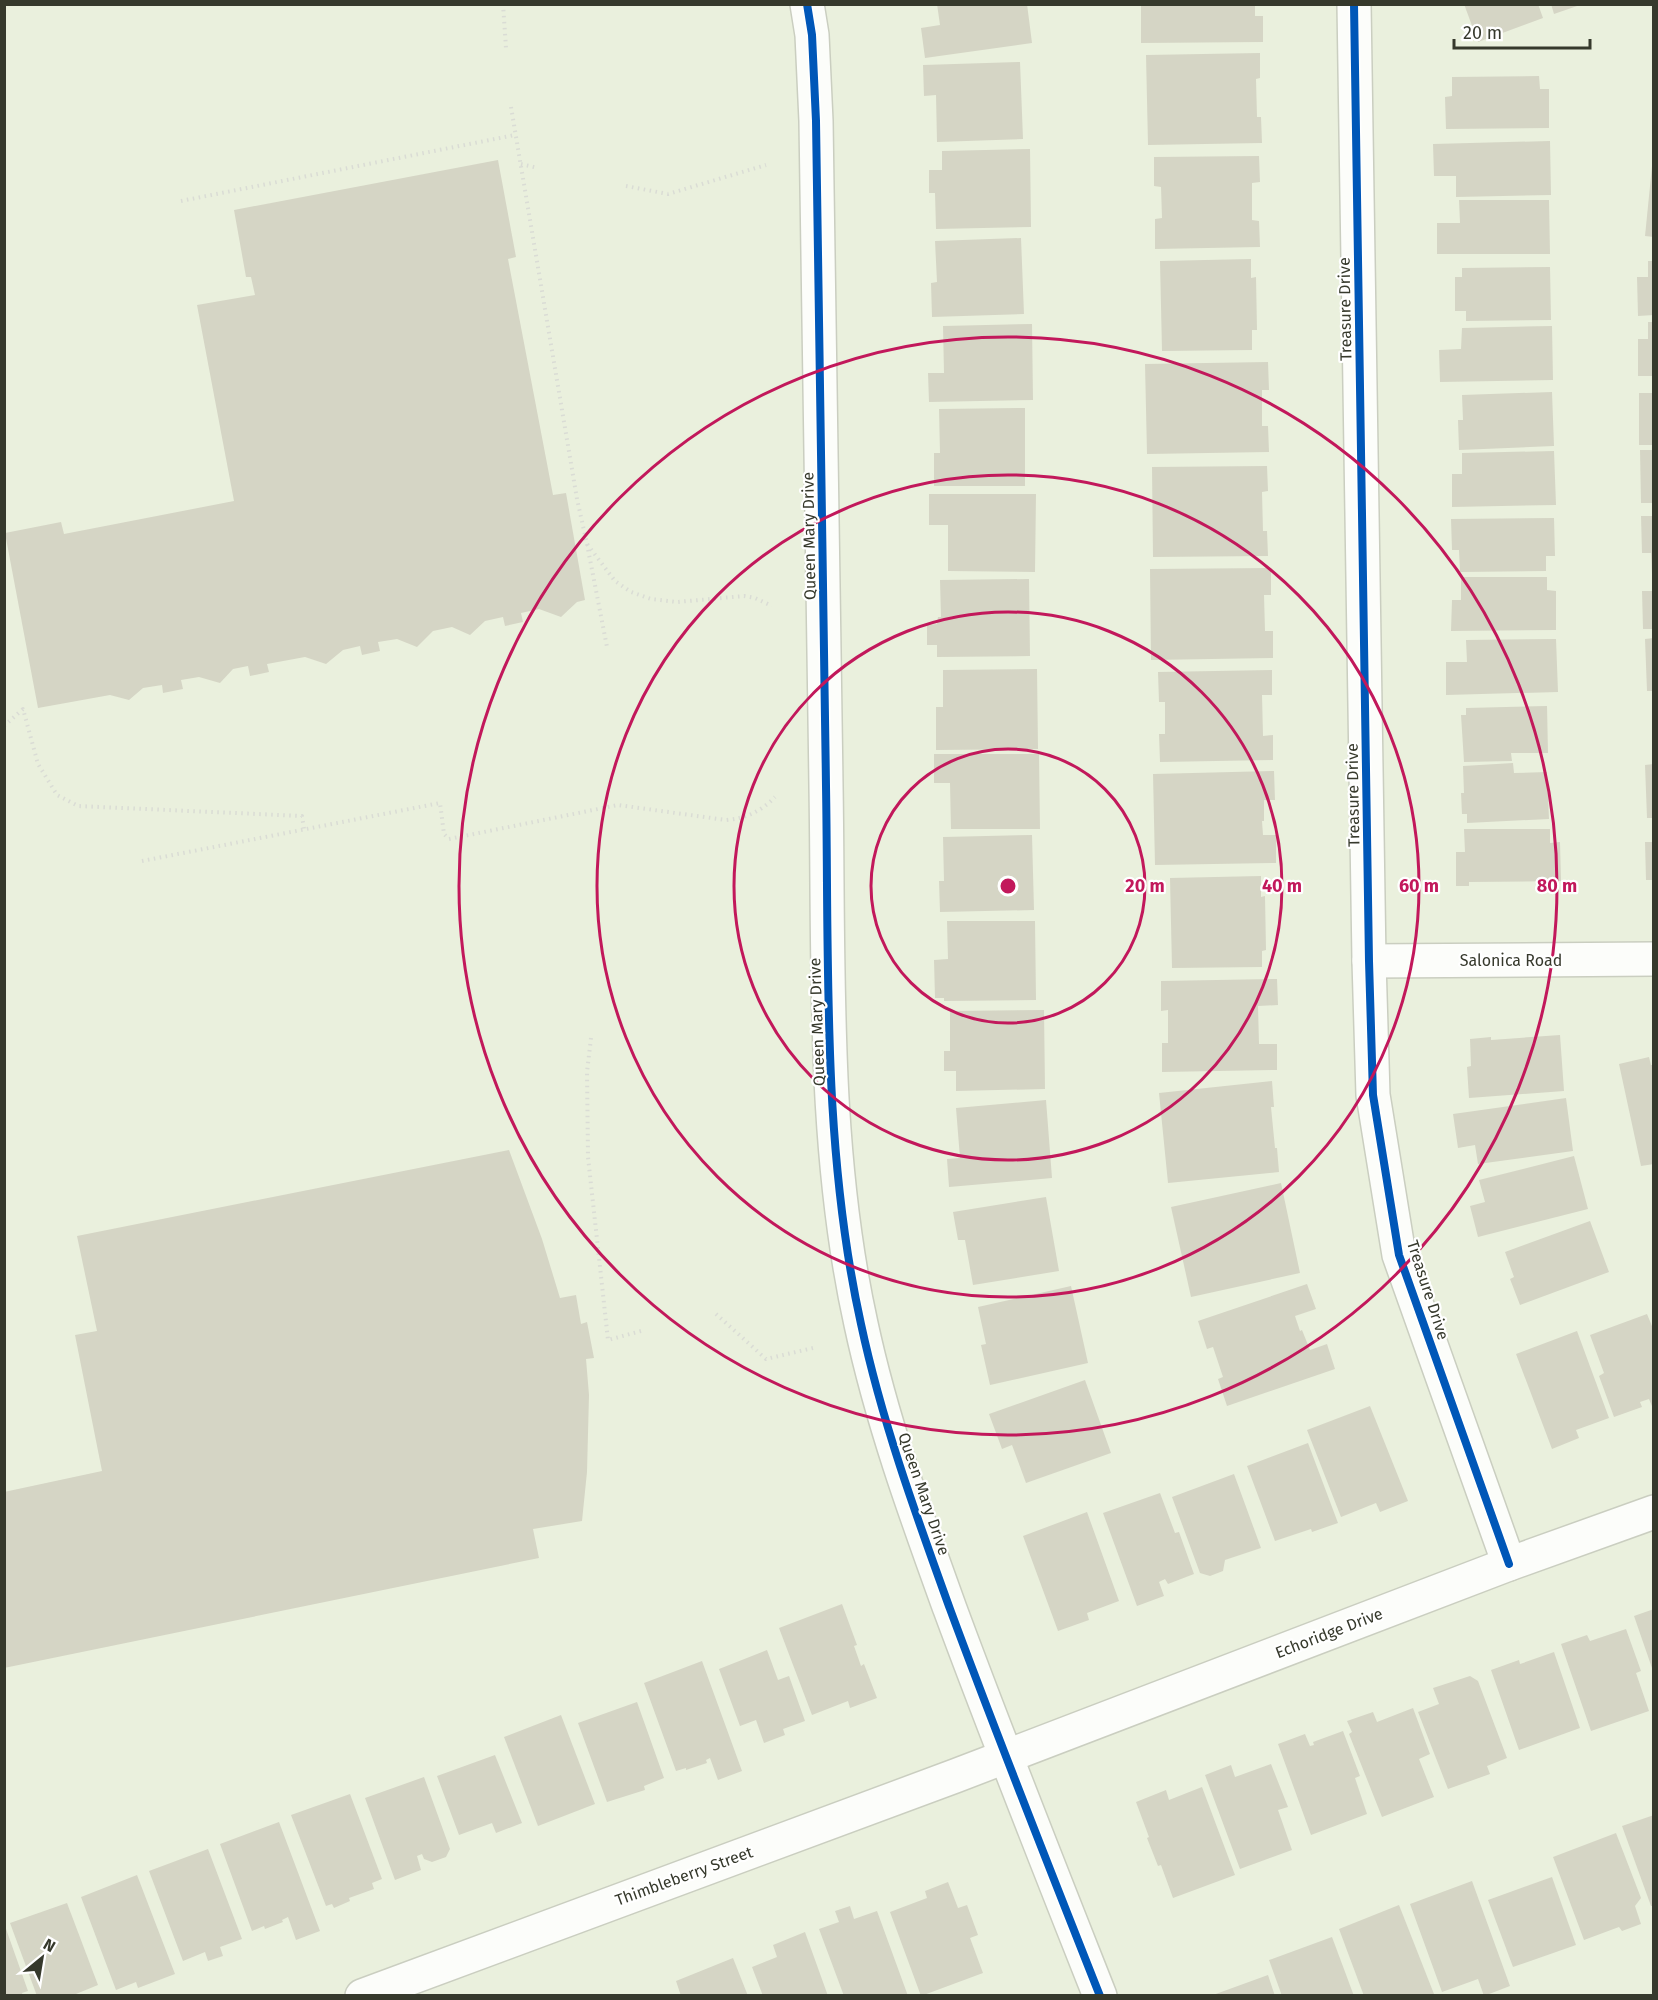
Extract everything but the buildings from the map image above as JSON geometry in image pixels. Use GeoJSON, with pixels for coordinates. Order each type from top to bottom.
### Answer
{"type":"FeatureCollection","features":[{"type":"Feature","properties":{"kind":"street","name":"Queen Mary Drive"},"geometry":{"type":"LineString","coordinates":[[807,4],[812,35],[816,121],[829,994],[834,1141],[841,1206],[860,1319],[896,1458],[1006,1756],[1100,1995]]}},
{"type":"Feature","properties":{"kind":"street","name":"Treasure Drive"},"geometry":{"type":"LineString","coordinates":[[1354,4],[1373,1095],[1400,1254],[1509,1564]]}},
{"type":"Feature","properties":{"kind":"street","name":"Salonica Road"},"geometry":{"type":"LineString","coordinates":[[1369,961],[1653,959]]}},
{"type":"Feature","properties":{"kind":"street","name":"Echoridge Drive"},"geometry":{"type":"LineString","coordinates":[[1006,1756],[1509,1564],[1653,1512]]}},
{"type":"Feature","properties":{"kind":"street","name":"Thimbleberry Street"},"geometry":{"type":"LineString","coordinates":[[362,1995],[1006,1756]]}},
{"type":"Feature","properties":{"kind":"path"},"geometry":{"type":"LineString","coordinates":[[503,4],[506,48]]}},
{"type":"Feature","properties":{"kind":"path"},"geometry":{"type":"LineString","coordinates":[[511,107],[577,499],[607,647]]}},
{"type":"Feature","properties":{"kind":"path"},"geometry":{"type":"LineString","coordinates":[[181,201],[515,135]]}},
{"type":"Feature","properties":{"kind":"path"},"geometry":{"type":"LineString","coordinates":[[521,164],[538,168]]}},
{"type":"Feature","properties":{"kind":"path"},"geometry":{"type":"LineString","coordinates":[[626,186],[668,194],[766,165]]}},
{"type":"Feature","properties":{"kind":"path"},"geometry":{"type":"LineString","coordinates":[[587,544],[615,581],[630,592],[651,599],[677,602],[744,596],[755,598],[772,606]]}},
{"type":"Feature","properties":{"kind":"path"},"geometry":{"type":"LineString","coordinates":[[4,726],[23,709],[38,764],[57,795],[78,806],[302,816],[304,829]]}},
{"type":"Feature","properties":{"kind":"path"},"geometry":{"type":"LineString","coordinates":[[142,861],[440,803],[444,834],[449,838],[618,805],[726,820],[742,819],[755,813],[775,797]]}},
{"type":"Feature","properties":{"kind":"path"},"geometry":{"type":"LineString","coordinates":[[591,1038],[586,1072],[588,1157],[608,1340],[641,1331]]}},
{"type":"Feature","properties":{"kind":"path"},"geometry":{"type":"LineString","coordinates":[[716,1314],[766,1359],[813,1348]]}},
{"type":"Feature","properties":{"kind":"cycle path"},"geometry":{"type":"LineString","coordinates":[[807,4],[812,35],[816,121],[830,1056],[834,1124],[848,1258],[869,1361],[912,1503],[950,1609],[1100,1996]]}},
{"type":"Feature","properties":{"kind":"cycle path"},"geometry":{"type":"LineString","coordinates":[[1354,4],[1373,1095],[1399,1255],[1509,1564]]}}]}
